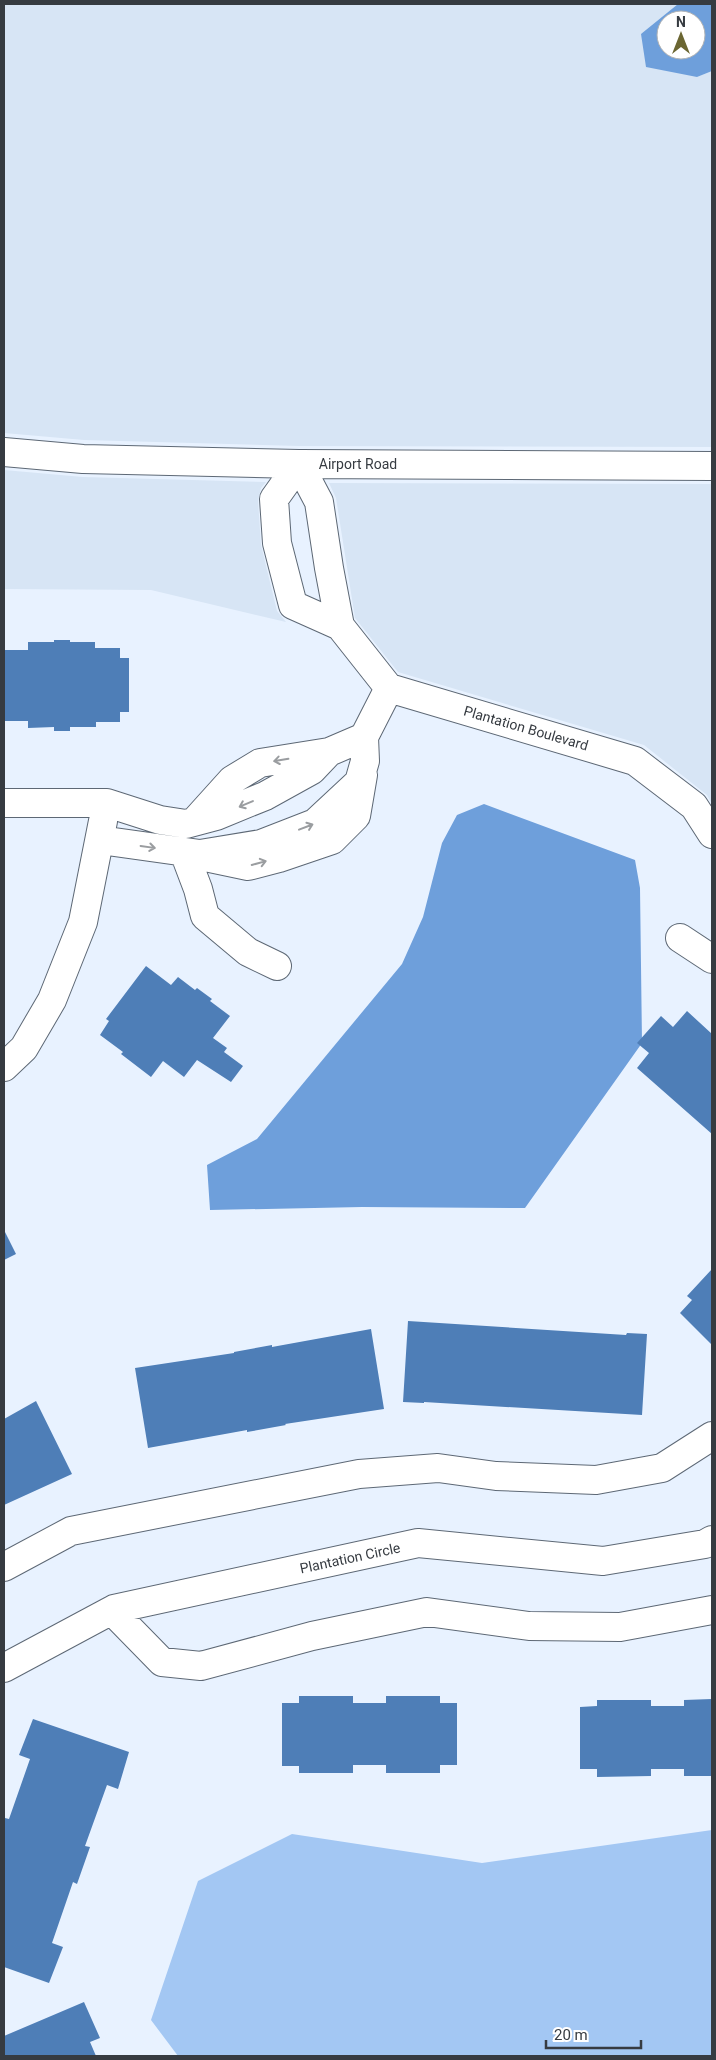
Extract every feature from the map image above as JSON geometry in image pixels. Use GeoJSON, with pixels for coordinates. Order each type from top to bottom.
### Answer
{"type":"FeatureCollection","features":[{"type":"Feature","properties":{"kind":"street","name":"Airport Road"},"geometry":{"type":"LineString","coordinates":[[4,452],[83,459],[299,464],[712,466]]}},
{"type":"Feature","properties":{"kind":"street"},"geometry":{"type":"LineString","coordinates":[[100,840],[189,853],[261,844],[316,823],[359,782],[365,749],[389,688],[340,626],[328,568],[319,502],[299,464],[274,500],[277,543],[293,605],[340,626]]}},
{"type":"Feature","properties":{"kind":"street","name":"Plantation Boulevard"},"geometry":{"type":"LineString","coordinates":[[389,688],[635,761],[694,806],[712,834]]}},
{"type":"Feature","properties":{"kind":"street"},"geometry":{"type":"LineString","coordinates":[[4,803],[107,803],[160,820],[186,824],[216,816],[265,796],[312,770],[330,752],[365,749]]}},
{"type":"Feature","properties":{"kind":"street"},"geometry":{"type":"LineString","coordinates":[[4,1067],[24,1048],[52,1000],[83,922],[107,803]]}},
{"type":"Feature","properties":{"kind":"street"},"geometry":{"type":"LineString","coordinates":[[189,853],[205,916],[248,952],[277,966]]}},
{"type":"Feature","properties":{"kind":"street"},"geometry":{"type":"LineString","coordinates":[[680,938],[712,959]]}},
{"type":"Feature","properties":{"kind":"street"},"geometry":{"type":"LineString","coordinates":[[4,1567],[70,1531],[359,1474],[438,1468],[496,1476],[596,1480],[662,1468],[712,1436]]}},
{"type":"Feature","properties":{"kind":"street","name":"Plantation Circle"},"geometry":{"type":"LineString","coordinates":[[4,1668],[114,1608],[418,1543],[603,1561],[705,1544],[712,1540]]}},
{"type":"Feature","properties":{"kind":"street"},"geometry":{"type":"LineString","coordinates":[[114,1608],[118,1617],[162,1662],[201,1666],[312,1636],[427,1612],[529,1626],[620,1628],[712,1610]]}},
{"type":"Feature","properties":{"kind":"shaded area"},"geometry":{"type":"Polygon","coordinates":[[[4,4],[678,4],[671,10],[656,10],[656,22],[641,35],[656,46],[656,60],[674,60],[697,77],[712,71],[712,447],[299,446],[84,440],[4,433],[4,4]]]}},
{"type":"Feature","properties":{"kind":"shaded area"},"geometry":{"type":"Polygon","coordinates":[[[678,4],[712,4],[712,71],[697,77],[646,67],[641,34],[656,22],[656,60],[706,60],[706,10],[671,10],[678,4]]]}},
{"type":"Feature","properties":{"kind":"shaded area"},"geometry":{"type":"Polygon","coordinates":[[[4,470],[83,477],[266,482],[261,488],[258,501],[261,545],[277,611],[286,622],[151,590],[4,589],[4,470]]]}},
{"type":"Feature","properties":{"kind":"shaded area"},"geometry":{"type":"Polygon","coordinates":[[[329,483],[712,484],[712,804],[707,795],[644,745],[398,672],[355,618],[336,498],[329,483]]]}},
{"type":"Feature","properties":{"kind":"shaded area"},"geometry":{"type":"Polygon","coordinates":[[[484,804],[635,860],[640,888],[642,1043],[525,1208],[362,1207],[210,1210],[207,1165],[257,1139],[402,964],[423,917],[442,843],[457,815],[484,804]]]}},
{"type":"Feature","properties":{"kind":"shaded area"},"geometry":{"type":"Polygon","coordinates":[[[712,1830],[712,2056],[178,2056],[151,2020],[198,1881],[292,1834],[482,1863],[712,1830]]]}},
{"type":"Feature","properties":{"kind":"building"},"geometry":{"type":"Polygon","coordinates":[[[54,640],[95,642],[95,648],[120,648],[120,658],[129,658],[129,712],[120,712],[120,722],[96,722],[96,727],[70,727],[70,731],[54,731],[54,727],[28,728],[28,721],[4,721],[4,650],[28,650],[28,642],[54,642],[54,640]]]}},
{"type":"Feature","properties":{"kind":"building"},"geometry":{"type":"Polygon","coordinates":[[[146,966],[171,985],[178,977],[195,990],[197,988],[212,999],[210,1001],[230,1016],[213,1038],[227,1048],[224,1052],[243,1066],[231,1082],[197,1060],[184,1077],[163,1061],[151,1077],[100,1035],[109,1021],[106,1019],[146,966]]]}},
{"type":"Feature","properties":{"kind":"building"},"geometry":{"type":"Polygon","coordinates":[[[687,1011],[712,1034],[712,1134],[637,1068],[649,1053],[637,1043],[661,1016],[673,1027],[687,1011]]]}},
{"type":"Feature","properties":{"kind":"building"},"geometry":{"type":"Polygon","coordinates":[[[4,1230],[16,1254],[4,1260],[4,1230]]]}},
{"type":"Feature","properties":{"kind":"building"},"geometry":{"type":"Polygon","coordinates":[[[712,1269],[712,1345],[680,1313],[692,1300],[687,1296],[712,1269]]]}},
{"type":"Feature","properties":{"kind":"building"},"geometry":{"type":"Polygon","coordinates":[[[408,1321],[626,1335],[627,1333],[647,1334],[642,1415],[403,1402],[408,1321]]]}},
{"type":"Feature","properties":{"kind":"building"},"geometry":{"type":"Polygon","coordinates":[[[371,1329],[384,1409],[285,1424],[247,1432],[247,1430],[148,1448],[135,1368],[234,1353],[272,1345],[272,1347],[371,1329]]]}},
{"type":"Feature","properties":{"kind":"building"},"geometry":{"type":"Polygon","coordinates":[[[36,1401],[72,1474],[4,1505],[4,1419],[36,1401]]]}},
{"type":"Feature","properties":{"kind":"building"},"geometry":{"type":"Polygon","coordinates":[[[299,1696],[353,1696],[353,1703],[386,1703],[386,1696],[440,1696],[440,1703],[457,1703],[457,1765],[440,1765],[440,1773],[386,1773],[386,1765],[353,1765],[353,1773],[299,1773],[299,1766],[282,1766],[282,1703],[299,1703],[299,1696]]]}},
{"type":"Feature","properties":{"kind":"building"},"geometry":{"type":"Polygon","coordinates":[[[712,1699],[712,1776],[684,1776],[684,1769],[651,1769],[651,1776],[597,1777],[597,1769],[580,1769],[580,1707],[597,1706],[597,1700],[651,1700],[651,1706],[684,1706],[684,1700],[712,1699]]]}},
{"type":"Feature","properties":{"kind":"building"},"geometry":{"type":"Polygon","coordinates":[[[33,1719],[129,1752],[118,1789],[107,1785],[85,1846],[90,1847],[77,1884],[73,1882],[52,1943],[63,1947],[49,1983],[4,1967],[4,1821],[5,1818],[9,1819],[30,1759],[19,1755],[33,1719]]]}},
{"type":"Feature","properties":{"kind":"building"},"geometry":{"type":"Polygon","coordinates":[[[84,2002],[100,2038],[90,2042],[96,2056],[4,2056],[4,2036],[84,2002]]]}}]}
